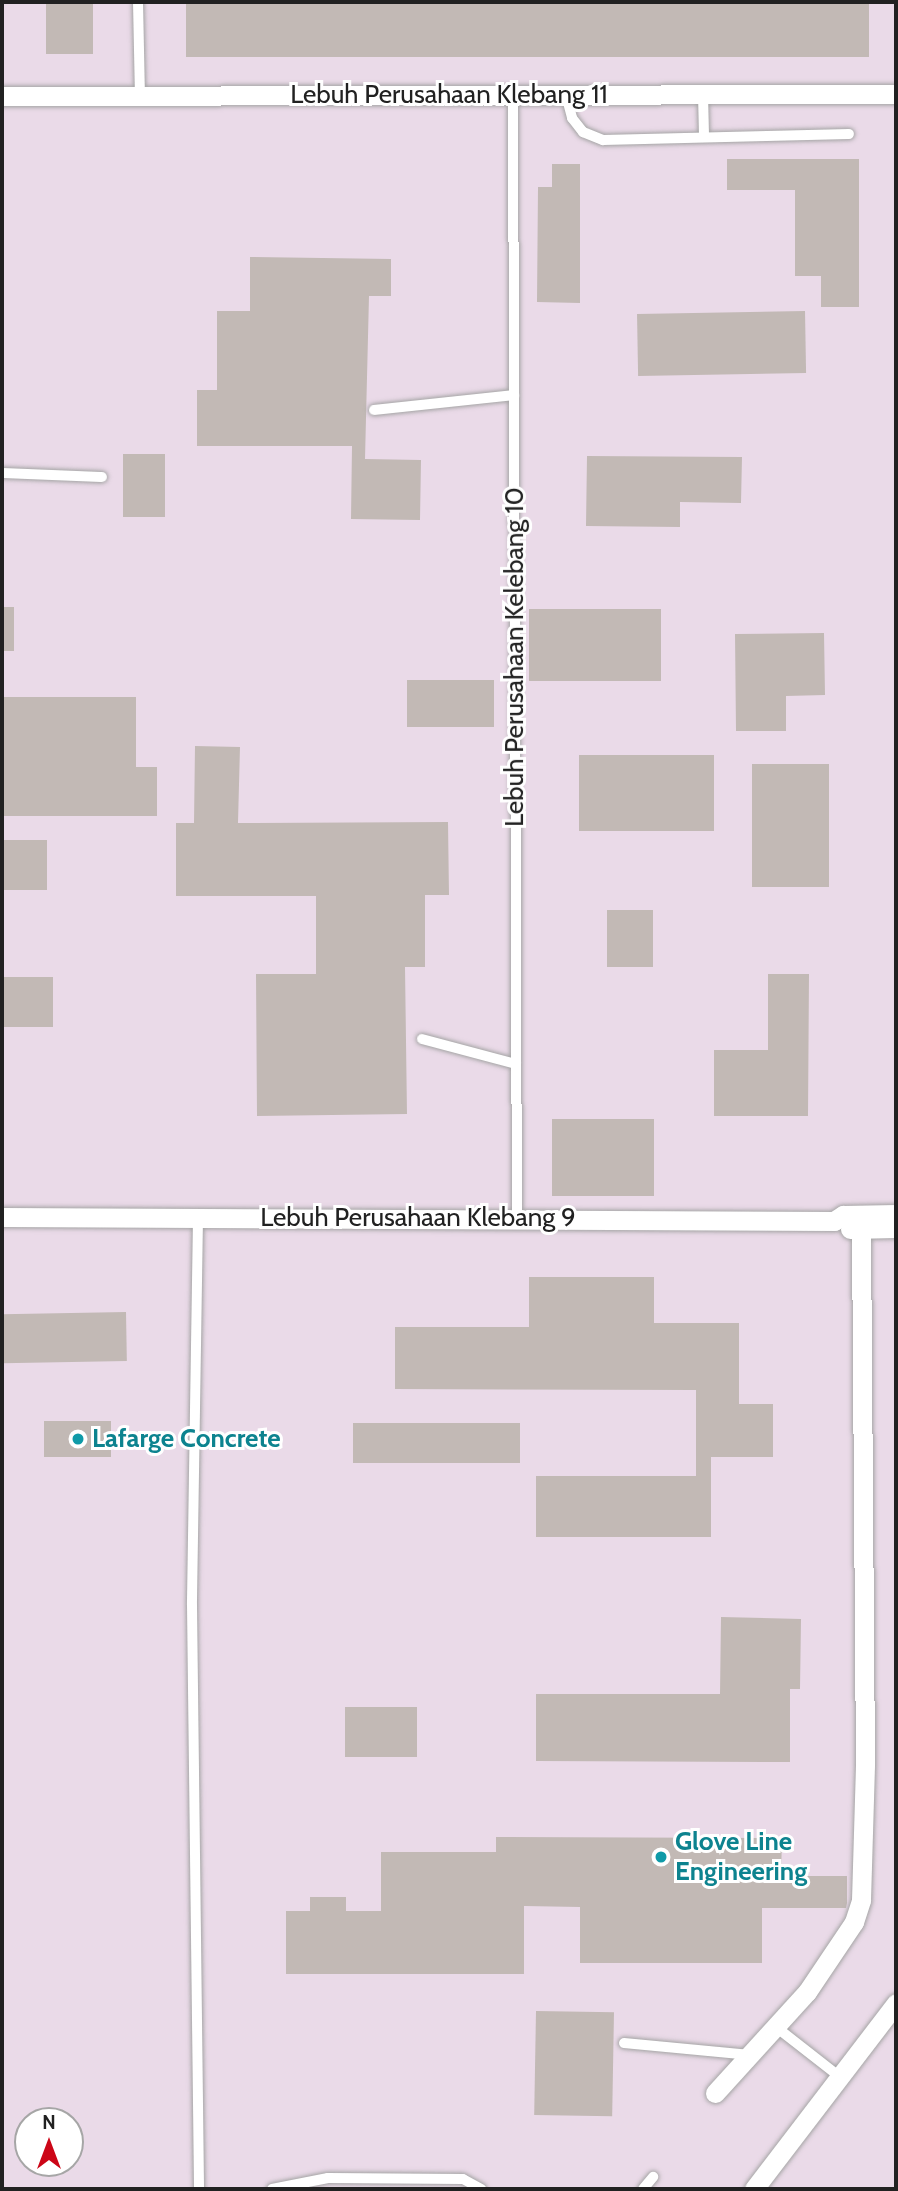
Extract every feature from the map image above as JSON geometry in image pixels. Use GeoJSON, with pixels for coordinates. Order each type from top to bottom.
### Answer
{"type":"FeatureCollection","features":[{"type":"Feature","properties":{"kind":"street","name":"Lebuh Perusahaan Klebang 11"},"geometry":{"type":"LineString","coordinates":[[2,96],[896,94]]}},
{"type":"Feature","properties":{"kind":"street","name":"Lebuh Perusahaan Klebang 9"},"geometry":{"type":"LineString","coordinates":[[2,1217],[834,1221],[843,1215],[896,1214]]}},
{"type":"Feature","properties":{"kind":"street","name":"Lebuh Perusahaan Klebang 9"},"geometry":{"type":"LineString","coordinates":[[834,1221],[843,1229],[896,1228]]}},
{"type":"Feature","properties":{"kind":"street"},"geometry":{"type":"LineString","coordinates":[[715,2093],[807,1992],[854,1922],[860,1900],[864,1765],[861,1228]]}},
{"type":"Feature","properties":{"kind":"street"},"geometry":{"type":"LineString","coordinates":[[754,2189],[896,2003]]}},
{"type":"Feature","properties":{"kind":"lane"},"geometry":{"type":"LineString","coordinates":[[138,2],[140,95]]}},
{"type":"Feature","properties":{"kind":"lane"},"geometry":{"type":"LineString","coordinates":[[703,94],[704,136]]}},
{"type":"Feature","properties":{"kind":"lane","name":"Lebuh Perusahaan Kelebang 10"},"geometry":{"type":"LineString","coordinates":[[513,95],[517,1219]]}},
{"type":"Feature","properties":{"kind":"lane"},"geometry":{"type":"LineString","coordinates":[[566,95],[572,118],[583,132],[603,140],[849,134]]}},
{"type":"Feature","properties":{"kind":"lane"},"geometry":{"type":"LineString","coordinates":[[374,410],[514,395]]}},
{"type":"Feature","properties":{"kind":"lane"},"geometry":{"type":"LineString","coordinates":[[2,473],[102,477]]}},
{"type":"Feature","properties":{"kind":"lane"},"geometry":{"type":"LineString","coordinates":[[422,1039],[516,1064]]}},
{"type":"Feature","properties":{"kind":"lane"},"geometry":{"type":"LineString","coordinates":[[198,1218],[192,1605],[199,2189]]}},
{"type":"Feature","properties":{"kind":"lane"},"geometry":{"type":"LineString","coordinates":[[776,2026],[841,2077]]}},
{"type":"Feature","properties":{"kind":"lane"},"geometry":{"type":"LineString","coordinates":[[624,2043],[751,2055]]}},
{"type":"Feature","properties":{"kind":"lane"},"geometry":{"type":"LineString","coordinates":[[643,2189],[653,2177]]}},
{"type":"Feature","properties":{"kind":"lane"},"geometry":{"type":"LineString","coordinates":[[272,2189],[328,2178],[463,2179],[481,2189]]}},
{"type":"Feature","properties":{"kind":"shaded area"},"geometry":{"type":"Polygon","coordinates":[[[2,2],[896,2],[896,2189],[2,2189],[2,2]]]}},
{"type":"Feature","properties":{"kind":"building"},"geometry":{"type":"Polygon","coordinates":[[[46,2],[93,2],[93,54],[46,54],[46,2]]]}},
{"type":"Feature","properties":{"kind":"building"},"geometry":{"type":"Polygon","coordinates":[[[186,2],[869,2],[869,57],[186,57],[186,2]]]}},
{"type":"Feature","properties":{"kind":"building"},"geometry":{"type":"Polygon","coordinates":[[[727,159],[859,159],[859,307],[821,307],[821,276],[795,276],[795,190],[727,190],[727,159]]]}},
{"type":"Feature","properties":{"kind":"building"},"geometry":{"type":"Polygon","coordinates":[[[552,164],[580,164],[580,303],[537,302],[538,187],[552,187],[552,164]]]}},
{"type":"Feature","properties":{"kind":"building"},"geometry":{"type":"Polygon","coordinates":[[[250,257],[391,259],[391,296],[369,296],[365,459],[421,460],[420,520],[351,519],[352,446],[197,446],[197,390],[217,390],[217,311],[250,311],[250,257]]]}},
{"type":"Feature","properties":{"kind":"building"},"geometry":{"type":"Polygon","coordinates":[[[805,311],[806,373],[638,376],[637,314],[805,311]]]}},
{"type":"Feature","properties":{"kind":"building"},"geometry":{"type":"Polygon","coordinates":[[[123,454],[165,454],[165,517],[123,517],[123,454]]]}},
{"type":"Feature","properties":{"kind":"building"},"geometry":{"type":"Polygon","coordinates":[[[587,456],[742,457],[741,503],[680,502],[680,527],[586,526],[587,456]]]}},
{"type":"Feature","properties":{"kind":"building"},"geometry":{"type":"Polygon","coordinates":[[[2,607],[14,607],[14,651],[2,651],[2,607]]]}},
{"type":"Feature","properties":{"kind":"building"},"geometry":{"type":"Polygon","coordinates":[[[529,609],[661,609],[661,681],[529,681],[529,609]]]}},
{"type":"Feature","properties":{"kind":"building"},"geometry":{"type":"Polygon","coordinates":[[[824,633],[825,695],[786,696],[786,731],[736,731],[735,634],[824,633]]]}},
{"type":"Feature","properties":{"kind":"building"},"geometry":{"type":"Polygon","coordinates":[[[407,680],[494,680],[494,727],[407,727],[407,680]]]}},
{"type":"Feature","properties":{"kind":"building"},"geometry":{"type":"Polygon","coordinates":[[[2,697],[136,697],[136,767],[157,767],[157,816],[2,816],[2,697]]]}},
{"type":"Feature","properties":{"kind":"building"},"geometry":{"type":"Polygon","coordinates":[[[195,746],[240,747],[238,823],[448,822],[449,895],[425,895],[425,967],[405,967],[407,1114],[257,1116],[256,974],[316,974],[316,896],[176,896],[176,823],[194,823],[195,746]]]}},
{"type":"Feature","properties":{"kind":"building"},"geometry":{"type":"Polygon","coordinates":[[[579,755],[714,755],[714,831],[579,831],[579,755]]]}},
{"type":"Feature","properties":{"kind":"building"},"geometry":{"type":"Polygon","coordinates":[[[752,764],[829,764],[829,887],[752,887],[752,764]]]}},
{"type":"Feature","properties":{"kind":"building"},"geometry":{"type":"Polygon","coordinates":[[[2,840],[47,840],[47,890],[2,890],[2,840]]]}},
{"type":"Feature","properties":{"kind":"building"},"geometry":{"type":"Polygon","coordinates":[[[607,910],[653,910],[653,967],[607,967],[607,910]]]}},
{"type":"Feature","properties":{"kind":"building"},"geometry":{"type":"Polygon","coordinates":[[[768,974],[809,974],[808,1116],[714,1116],[714,1050],[768,1050],[768,974]]]}},
{"type":"Feature","properties":{"kind":"building"},"geometry":{"type":"Polygon","coordinates":[[[2,977],[53,977],[53,1027],[2,1027],[2,977]]]}},
{"type":"Feature","properties":{"kind":"building"},"geometry":{"type":"Polygon","coordinates":[[[552,1119],[654,1119],[654,1196],[552,1196],[552,1119]]]}},
{"type":"Feature","properties":{"kind":"building"},"geometry":{"type":"Polygon","coordinates":[[[529,1277],[654,1277],[654,1323],[739,1323],[739,1404],[773,1404],[773,1457],[711,1457],[711,1537],[536,1537],[536,1476],[696,1476],[696,1390],[395,1389],[395,1327],[529,1327],[529,1277]]]}},
{"type":"Feature","properties":{"kind":"building"},"geometry":{"type":"Polygon","coordinates":[[[126,1312],[127,1361],[3,1363],[2,1314],[126,1312]]]}},
{"type":"Feature","properties":{"kind":"building","name":"Lafarge Concrete"},"geometry":{"type":"Polygon","coordinates":[[[44,1421],[111,1421],[111,1457],[44,1457],[44,1421]]]}},
{"type":"Feature","properties":{"kind":"building"},"geometry":{"type":"Polygon","coordinates":[[[353,1423],[520,1423],[520,1463],[353,1463],[353,1423]]]}},
{"type":"Feature","properties":{"kind":"building"},"geometry":{"type":"Polygon","coordinates":[[[721,1617],[801,1619],[800,1689],[790,1689],[790,1762],[536,1761],[536,1694],[720,1694],[721,1617]]]}},
{"type":"Feature","properties":{"kind":"building"},"geometry":{"type":"Polygon","coordinates":[[[345,1707],[417,1707],[417,1757],[345,1757],[345,1707]]]}},
{"type":"Feature","properties":{"kind":"building"},"geometry":{"type":"Polygon","coordinates":[[[496,1837],[782,1838],[781,1876],[847,1876],[847,1903],[846,1908],[762,1908],[762,1963],[580,1963],[580,1907],[524,1906],[524,1974],[286,1974],[286,1911],[310,1911],[310,1897],[346,1897],[346,1911],[381,1911],[381,1852],[496,1852],[496,1837]]]}},
{"type":"Feature","properties":{"kind":"building"},"geometry":{"type":"Polygon","coordinates":[[[536,2011],[614,2012],[612,2116],[534,2115],[536,2011]]]}},
{"type":"Feature","properties":{"kind":"place","name":"Lafarge Concrete"},"geometry":{"type":"Point","coordinates":[78,1439]}},
{"type":"Feature","properties":{"kind":"place","name":"Glove Line Engineering"},"geometry":{"type":"Point","coordinates":[661,1857]}}]}
